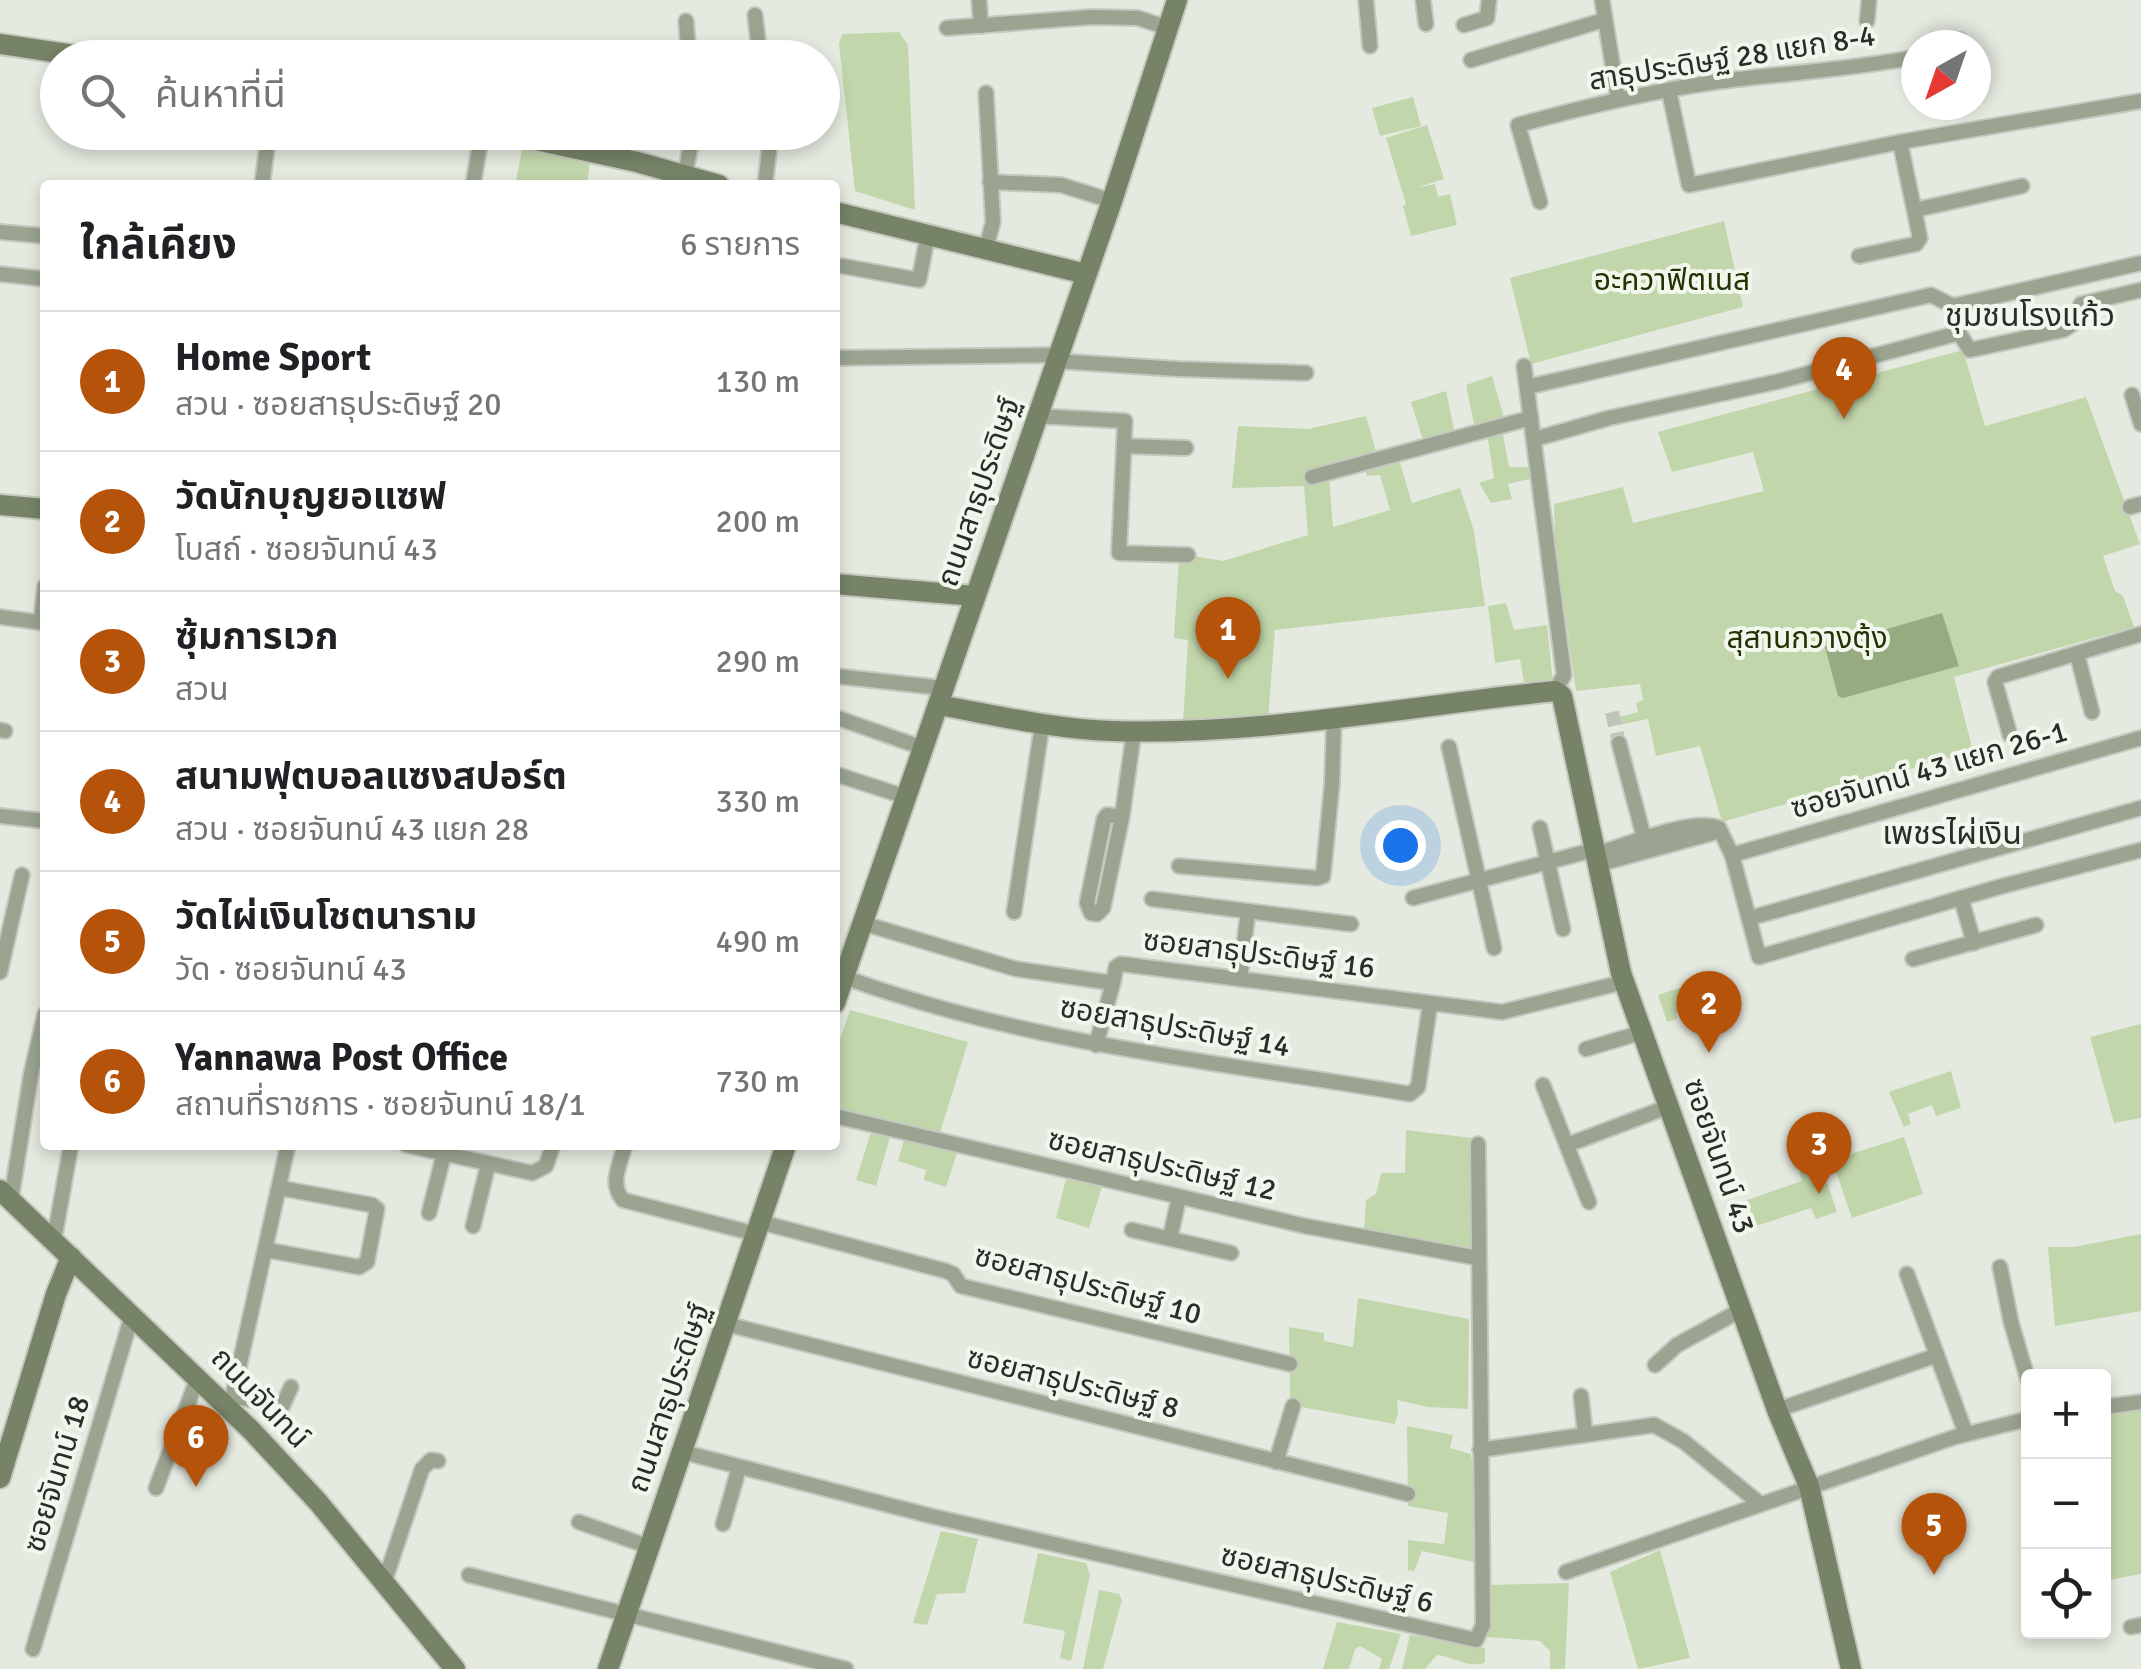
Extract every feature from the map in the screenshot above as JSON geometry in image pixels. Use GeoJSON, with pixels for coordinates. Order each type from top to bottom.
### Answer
{"type":"FeatureCollection","features":[{"type":"Feature","properties":{"kind":"street"},"geometry":{"type":"LineString","coordinates":[[980,0],[981,26]]}},
{"type":"Feature","properties":{"kind":"street","name":"ถนนสาธุประดิษฐ์"},"geometry":{"type":"LineString","coordinates":[[840,988],[1112,201],[1177,0]]}},
{"type":"Feature","properties":{"kind":"street"},"geometry":{"type":"LineString","coordinates":[[1366,0],[1370,46]]}},
{"type":"Feature","properties":{"kind":"street"},"geometry":{"type":"LineString","coordinates":[[1423,0],[1426,24]]}},
{"type":"Feature","properties":{"kind":"street"},"geometry":{"type":"LineString","coordinates":[[1464,25],[1487,18],[1489,0]]}},
{"type":"Feature","properties":{"kind":"street"},"geometry":{"type":"LineString","coordinates":[[1602,0],[1618,98]]}},
{"type":"Feature","properties":{"kind":"street"},"geometry":{"type":"LineString","coordinates":[[1867,21],[1869,0]]}},
{"type":"Feature","properties":{"kind":"street"},"geometry":{"type":"LineString","coordinates":[[755,16],[758,40]]}},
{"type":"Feature","properties":{"kind":"street"},"geometry":{"type":"LineString","coordinates":[[948,28],[1092,17],[1138,18],[1168,28]]}},
{"type":"Feature","properties":{"kind":"street"},"geometry":{"type":"LineString","coordinates":[[1471,60],[1604,20]]}},
{"type":"Feature","properties":{"kind":"street"},"geometry":{"type":"LineString","coordinates":[[686,21],[688,40]]}},
{"type":"Feature","properties":{"kind":"street"},"geometry":{"type":"LineString","coordinates":[[0,44],[40,50]]}},
{"type":"Feature","properties":{"kind":"street","name":"สาธุประดิษฐ์ 28 แยก 8-4"},"geometry":{"type":"LineString","coordinates":[[1540,202],[1518,124],[1618,98],[1901,60]]}},
{"type":"Feature","properties":{"kind":"street"},"geometry":{"type":"LineString","coordinates":[[1669,91],[1688,184],[1900,142],[2141,101]]}},
{"type":"Feature","properties":{"kind":"street"},"geometry":{"type":"LineString","coordinates":[[986,92],[994,222],[986,248]]}},
{"type":"Feature","properties":{"kind":"street"},"geometry":{"type":"LineString","coordinates":[[1859,256],[1916,244],[1920,238],[1900,142]]}},
{"type":"Feature","properties":{"kind":"street"},"geometry":{"type":"LineString","coordinates":[[263,180],[266,150]]}},
{"type":"Feature","properties":{"kind":"street"},"geometry":{"type":"LineString","coordinates":[[474,180],[479,150]]}},
{"type":"Feature","properties":{"kind":"street"},"geometry":{"type":"LineString","coordinates":[[577,150],[700,180]]}},
{"type":"Feature","properties":{"kind":"street"},"geometry":{"type":"LineString","coordinates":[[685,176],[690,150]]}},
{"type":"Feature","properties":{"kind":"street"},"geometry":{"type":"LineString","coordinates":[[767,180],[770,150]]}},
{"type":"Feature","properties":{"kind":"street"},"geometry":{"type":"LineString","coordinates":[[990,182],[1061,185],[1112,201]]}},
{"type":"Feature","properties":{"kind":"street"},"geometry":{"type":"LineString","coordinates":[[1915,210],[2022,186]]}},
{"type":"Feature","properties":{"kind":"street"},"geometry":{"type":"LineString","coordinates":[[840,213],[1086,274]]}},
{"type":"Feature","properties":{"kind":"street"},"geometry":{"type":"LineString","coordinates":[[0,232],[40,236]]}},
{"type":"Feature","properties":{"kind":"street"},"geometry":{"type":"LineString","coordinates":[[842,266],[919,280],[928,234]]}},
{"type":"Feature","properties":{"kind":"street"},"geometry":{"type":"LineString","coordinates":[[1527,387],[1930,295],[1953,306],[2141,263]]}},
{"type":"Feature","properties":{"kind":"street"},"geometry":{"type":"LineString","coordinates":[[0,274],[40,278]]}},
{"type":"Feature","properties":{"kind":"street"},"geometry":{"type":"LineString","coordinates":[[1534,439],[1609,418],[1780,381],[1959,333],[1970,350],[2063,330],[2074,323],[2081,304],[2141,290]]}},
{"type":"Feature","properties":{"kind":"street"},"geometry":{"type":"LineString","coordinates":[[840,358],[1057,358],[1178,370],[1306,373]]}},
{"type":"Feature","properties":{"kind":"street","name":"ซอยจันทน์ 43"},"geometry":{"type":"LineString","coordinates":[[1524,366],[1564,675],[1555,690],[1566,706],[1594,857],[1624,982],[1808,1486],[1852,1669]]}},
{"type":"Feature","properties":{"kind":"street"},"geometry":{"type":"LineString","coordinates":[[2132,395],[2141,424]]}},
{"type":"Feature","properties":{"kind":"street"},"geometry":{"type":"LineString","coordinates":[[1037,416],[1125,421],[1119,554],[1188,555]]}},
{"type":"Feature","properties":{"kind":"street"},"geometry":{"type":"LineString","coordinates":[[1312,477],[1532,418]]}},
{"type":"Feature","properties":{"kind":"street"},"geometry":{"type":"LineString","coordinates":[[1125,446],[1186,448]]}},
{"type":"Feature","properties":{"kind":"street"},"geometry":{"type":"LineString","coordinates":[[0,505],[40,509]]}},
{"type":"Feature","properties":{"kind":"street"},"geometry":{"type":"LineString","coordinates":[[840,584],[976,596]]}},
{"type":"Feature","properties":{"kind":"street"},"geometry":{"type":"LineString","coordinates":[[0,617],[40,622]]}},
{"type":"Feature","properties":{"kind":"street"},"geometry":{"type":"LineString","coordinates":[[2010,736],[1995,682],[1998,677],[2141,634]]}},
{"type":"Feature","properties":{"kind":"street"},"geometry":{"type":"LineString","coordinates":[[2076,654],[2092,712]]}},
{"type":"Feature","properties":{"kind":"street"},"geometry":{"type":"LineString","coordinates":[[840,677],[940,696],[1042,725],[1134,731],[1244,728],[1334,720],[1555,690]]}},
{"type":"Feature","properties":{"kind":"street"},"geometry":{"type":"LineString","coordinates":[[840,719],[923,748]]}},
{"type":"Feature","properties":{"kind":"street"},"geometry":{"type":"LineString","coordinates":[[1179,866],[1323,876],[1334,720]]}},
{"type":"Feature","properties":{"kind":"street"},"geometry":{"type":"LineString","coordinates":[[1014,912],[1042,725]]}},
{"type":"Feature","properties":{"kind":"street"},"geometry":{"type":"LineString","coordinates":[[1122,817],[1107,815],[1102,825],[1087,903],[1088,910],[1097,914],[1103,908],[1122,817],[1134,731]]}},
{"type":"Feature","properties":{"kind":"street","name":"ซอยจันทน์ 43 แยก 26-1"},"geometry":{"type":"LineString","coordinates":[[1731,850],[2141,738]]}},
{"type":"Feature","properties":{"kind":"street"},"geometry":{"type":"LineString","coordinates":[[1619,743],[1646,844]]}},
{"type":"Feature","properties":{"kind":"street"},"geometry":{"type":"LineString","coordinates":[[1449,747],[1494,948]]}},
{"type":"Feature","properties":{"kind":"street"},"geometry":{"type":"LineString","coordinates":[[840,776],[906,797]]}},
{"type":"Feature","properties":{"kind":"street"},"geometry":{"type":"LineString","coordinates":[[1750,918],[2141,808]]}},
{"type":"Feature","properties":{"kind":"street"},"geometry":{"type":"LineString","coordinates":[[0,816],[40,820]]}},
{"type":"Feature","properties":{"kind":"street"},"geometry":{"type":"LineString","coordinates":[[1540,828],[1563,929]]}},
{"type":"Feature","properties":{"kind":"street"},"geometry":{"type":"LineString","coordinates":[[1414,898],[1548,861],[1594,857],[1668,838],[1716,833],[1731,850],[1759,956],[2141,850]]}},
{"type":"Feature","properties":{"kind":"street"},"geometry":{"type":"LineString","coordinates":[[0,972],[22,875]]}},
{"type":"Feature","properties":{"kind":"street"},"geometry":{"type":"LineString","coordinates":[[1961,898],[1974,943]]}},
{"type":"Feature","properties":{"kind":"street"},"geometry":{"type":"LineString","coordinates":[[1152,899],[1351,924]]}},
{"type":"Feature","properties":{"kind":"street"},"geometry":{"type":"LineString","coordinates":[[1240,979],[1248,911]]}},
{"type":"Feature","properties":{"kind":"street","name":"ซอยสาธุประดิษฐ์ 16"},"geometry":{"type":"LineString","coordinates":[[862,924],[1016,969],[1112,983],[1116,967],[1121,964],[1502,1012],[1624,982]]}},
{"type":"Feature","properties":{"kind":"street"},"geometry":{"type":"LineString","coordinates":[[1913,959],[2036,925]]}},
{"type":"Feature","properties":{"kind":"street","name":"ซอยสาธุประดิษฐ์ 14"},"geometry":{"type":"LineString","coordinates":[[844,976],[980,1017],[1096,1045],[1410,1094],[1418,1087],[1430,1004]]}},
{"type":"Feature","properties":{"kind":"street"},"geometry":{"type":"LineString","coordinates":[[1096,1045],[1112,983]]}},
{"type":"Feature","properties":{"kind":"street"},"geometry":{"type":"LineString","coordinates":[[1586,1049],[1643,1032]]}},
{"type":"Feature","properties":{"kind":"street"},"geometry":{"type":"LineString","coordinates":[[6,1195],[40,1037]]}},
{"type":"Feature","properties":{"kind":"street"},"geometry":{"type":"LineString","coordinates":[[1542,1084],[1589,1202]]}},
{"type":"Feature","properties":{"kind":"street"},"geometry":{"type":"LineString","coordinates":[[1567,1146],[1670,1106]]}},
{"type":"Feature","properties":{"kind":"street","name":"ซอยสาธุประดิษฐ์ 12"},"geometry":{"type":"LineString","coordinates":[[840,1117],[1314,1228],[1478,1258]]}},
{"type":"Feature","properties":{"kind":"street","name":"ซอยสาธุประดิษฐ์ 6"},"geometry":{"type":"LineString","coordinates":[[682,1452],[1470,1640],[1480,1636],[1482,1625],[1478,1144]]}},
{"type":"Feature","properties":{"kind":"street"},"geometry":{"type":"LineString","coordinates":[[54,1240],[70,1150]]}},
{"type":"Feature","properties":{"kind":"street"},"geometry":{"type":"LineString","coordinates":[[287,1150],[232,1402],[283,1404],[291,1388]]}},
{"type":"Feature","properties":{"kind":"street"},"geometry":{"type":"LineString","coordinates":[[427,1150],[488,1165],[538,1171],[546,1166],[551,1150]]}},
{"type":"Feature","properties":{"kind":"street","name":"ซอยสาธุประดิษฐ์ 10"},"geometry":{"type":"LineString","coordinates":[[624,1150],[615,1180],[623,1200],[946,1271],[953,1274],[960,1286],[1290,1364]]}},
{"type":"Feature","properties":{"kind":"street","name":"ถนนสาธุประดิษฐ์"},"geometry":{"type":"LineString","coordinates":[[608,1669],[782,1150]]}},
{"type":"Feature","properties":{"kind":"street"},"geometry":{"type":"LineString","coordinates":[[429,1213],[444,1154]]}},
{"type":"Feature","properties":{"kind":"street"},"geometry":{"type":"LineString","coordinates":[[473,1226],[488,1165]]}},
{"type":"Feature","properties":{"kind":"street"},"geometry":{"type":"LineString","coordinates":[[267,1250],[359,1267],[367,1262],[378,1213],[372,1205],[280,1188]]}},
{"type":"Feature","properties":{"kind":"street","name":"ถนนจันทน์"},"geometry":{"type":"LineString","coordinates":[[6,1195],[198,1377],[232,1402],[454,1669]]}},
{"type":"Feature","properties":{"kind":"street"},"geometry":{"type":"LineString","coordinates":[[1170,1238],[1179,1197]]}},
{"type":"Feature","properties":{"kind":"street"},"geometry":{"type":"LineString","coordinates":[[1132,1230],[1231,1254]]}},
{"type":"Feature","properties":{"kind":"street"},"geometry":{"type":"LineString","coordinates":[[0,1478],[5,1444],[72,1258]]}},
{"type":"Feature","properties":{"kind":"street"},"geometry":{"type":"LineString","coordinates":[[2000,1267],[2025,1369]]}},
{"type":"Feature","properties":{"kind":"street"},"geometry":{"type":"LineString","coordinates":[[1907,1274],[1966,1434]]}},
{"type":"Feature","properties":{"kind":"street"},"geometry":{"type":"LineString","coordinates":[[1655,1364],[1676,1344],[1741,1310]]}},
{"type":"Feature","properties":{"kind":"street","name":"ซอยจันทน์ 18"},"geometry":{"type":"LineString","coordinates":[[32,1649],[132,1314]]}},
{"type":"Feature","properties":{"kind":"street","name":"ซอยสาธุประดิษฐ์ 8"},"geometry":{"type":"LineString","coordinates":[[726,1324],[1408,1494]]}},
{"type":"Feature","properties":{"kind":"street"},"geometry":{"type":"LineString","coordinates":[[1778,1410],[1932,1357]]}},
{"type":"Feature","properties":{"kind":"street"},"geometry":{"type":"LineString","coordinates":[[156,1488],[198,1377]]}},
{"type":"Feature","properties":{"kind":"street"},"geometry":{"type":"LineString","coordinates":[[1580,1396],[1585,1433]]}},
{"type":"Feature","properties":{"kind":"street"},"geometry":{"type":"LineString","coordinates":[[2111,1406],[2141,1402]]}},
{"type":"Feature","properties":{"kind":"street"},"geometry":{"type":"LineString","coordinates":[[1276,1462],[1293,1406]]}},
{"type":"Feature","properties":{"kind":"street"},"geometry":{"type":"LineString","coordinates":[[1566,1572],[1686,1532],[1759,1502],[1966,1434],[2021,1421]]}},
{"type":"Feature","properties":{"kind":"street"},"geometry":{"type":"LineString","coordinates":[[1480,1450],[1654,1425],[1667,1430],[1759,1502]]}},
{"type":"Feature","properties":{"kind":"street"},"geometry":{"type":"LineString","coordinates":[[384,1583],[422,1469],[431,1460],[438,1462]]}},
{"type":"Feature","properties":{"kind":"street"},"geometry":{"type":"LineString","coordinates":[[723,1524],[739,1468]]}},
{"type":"Feature","properties":{"kind":"street"},"geometry":{"type":"LineString","coordinates":[[579,1522],[650,1547]]}},
{"type":"Feature","properties":{"kind":"street"},"geometry":{"type":"LineString","coordinates":[[469,1575],[846,1669]]}},
{"type":"Feature","properties":{"kind":"green space"},"geometry":{"type":"Polygon","coordinates":[[[899,32],[908,45],[915,210],[855,191],[840,53],[842,34],[899,32]]]}},
{"type":"Feature","properties":{"kind":"green space"},"geometry":{"type":"Polygon","coordinates":[[[1413,97],[1421,126],[1380,136],[1372,108],[1413,97]]]}},
{"type":"Feature","properties":{"kind":"green space"},"geometry":{"type":"Polygon","coordinates":[[[1427,125],[1444,179],[1416,188],[1435,184],[1438,197],[1450,194],[1457,225],[1411,236],[1403,206],[1406,204],[1386,138],[1427,125]]]}},
{"type":"Feature","properties":{"kind":"green space"},"geometry":{"type":"Polygon","coordinates":[[[522,150],[545,150],[590,160],[588,180],[516,180],[522,150]]]}},
{"type":"Feature","properties":{"kind":"green space","name":"อะควาฟิตเนส"},"geometry":{"type":"Polygon","coordinates":[[[1724,221],[1743,307],[1531,364],[1510,278],[1724,221]]]}},
{"type":"Feature","properties":{"kind":"green space","name":"สุสานกวางตุ้ง"},"geometry":{"type":"Polygon","coordinates":[[[1963,350],[1985,426],[2086,397],[2140,544],[2103,556],[2115,591],[2123,596],[2134,627],[1954,677],[1973,751],[1722,822],[1700,746],[1656,756],[1648,719],[1618,725],[1616,718],[1638,712],[1636,703],[1643,700],[1640,684],[1576,691],[1555,542],[1554,504],[1623,487],[1633,523],[1764,491],[1753,452],[1672,472],[1658,432],[1963,350]]]}},
{"type":"Feature","properties":{"kind":"green space"},"geometry":{"type":"Polygon","coordinates":[[[1492,376],[1505,421],[1475,429],[1466,385],[1492,376]]]}},
{"type":"Feature","properties":{"kind":"green space"},"geometry":{"type":"Polygon","coordinates":[[[1446,391],[1455,434],[1424,443],[1411,402],[1446,391]]]}},
{"type":"Feature","properties":{"kind":"green space"},"geometry":{"type":"Polygon","coordinates":[[[1366,416],[1377,455],[1329,476],[1333,527],[1390,510],[1380,475],[1367,476],[1364,466],[1398,456],[1412,503],[1460,488],[1474,531],[1485,606],[1275,630],[1268,719],[1183,722],[1188,640],[1174,638],[1179,557],[1223,561],[1308,535],[1304,486],[1232,488],[1238,426],[1308,429],[1366,416]]]}},
{"type":"Feature","properties":{"kind":"green space"},"geometry":{"type":"Polygon","coordinates":[[[1502,430],[1509,467],[1531,467],[1533,478],[1508,484],[1512,499],[1491,503],[1479,483],[1494,478],[1487,434],[1502,430]]]}},
{"type":"Feature","properties":{"kind":"green space"},"geometry":{"type":"Polygon","coordinates":[[[1506,603],[1514,630],[1547,625],[1553,683],[1525,688],[1520,659],[1495,663],[1488,606],[1506,603]]]}},
{"type":"Feature","properties":{"kind":"green space"},"geometry":{"type":"Polygon","coordinates":[[[1719,975],[1727,1001],[1721,998],[1676,1013],[1677,1019],[1667,1022],[1658,995],[1719,975]]]}},
{"type":"Feature","properties":{"kind":"green space"},"geometry":{"type":"Polygon","coordinates":[[[850,1010],[968,1042],[939,1136],[840,1109],[840,1039],[850,1010]]]}},
{"type":"Feature","properties":{"kind":"green space"},"geometry":{"type":"Polygon","coordinates":[[[2141,1024],[2141,1118],[2114,1123],[2090,1037],[2141,1024]]]}},
{"type":"Feature","properties":{"kind":"green space"},"geometry":{"type":"Polygon","coordinates":[[[1951,1071],[1961,1108],[1936,1116],[1932,1105],[1908,1114],[1911,1124],[1904,1127],[1889,1092],[1951,1071]]]}},
{"type":"Feature","properties":{"kind":"green space"},"geometry":{"type":"Polygon","coordinates":[[[1406,1130],[1472,1138],[1470,1248],[1364,1230],[1366,1200],[1376,1194],[1381,1173],[1405,1173],[1406,1130]]]}},
{"type":"Feature","properties":{"kind":"green space"},"geometry":{"type":"Polygon","coordinates":[[[871,1132],[890,1137],[876,1186],[856,1180],[871,1132]]]}},
{"type":"Feature","properties":{"kind":"green space"},"geometry":{"type":"Polygon","coordinates":[[[1904,1137],[1923,1194],[1852,1218],[1832,1160],[1904,1137]]]}},
{"type":"Feature","properties":{"kind":"green space"},"geometry":{"type":"Polygon","coordinates":[[[904,1140],[957,1153],[946,1187],[924,1180],[926,1170],[898,1161],[904,1140]]]}},
{"type":"Feature","properties":{"kind":"green space"},"geometry":{"type":"Polygon","coordinates":[[[1821,1164],[1837,1212],[1816,1219],[1811,1208],[1756,1226],[1747,1200],[1802,1181],[1799,1172],[1821,1164]]]}},
{"type":"Feature","properties":{"kind":"green space"},"geometry":{"type":"Polygon","coordinates":[[[1066,1179],[1102,1187],[1089,1228],[1056,1218],[1066,1179]]]}},
{"type":"Feature","properties":{"kind":"green space"},"geometry":{"type":"Polygon","coordinates":[[[2141,1234],[2141,1311],[2055,1326],[2048,1247],[2074,1247],[2141,1234]]]}},
{"type":"Feature","properties":{"kind":"green space"},"geometry":{"type":"Polygon","coordinates":[[[1358,1298],[1469,1319],[1468,1409],[1428,1407],[1397,1400],[1395,1424],[1290,1405],[1289,1327],[1324,1333],[1324,1341],[1353,1347],[1358,1298]]]}},
{"type":"Feature","properties":{"kind":"green space"},"geometry":{"type":"Polygon","coordinates":[[[2141,1408],[2141,1574],[2111,1580],[2111,1459],[2111,1413],[2141,1408]]]}},
{"type":"Feature","properties":{"kind":"green space"},"geometry":{"type":"Polygon","coordinates":[[[1407,1426],[1453,1435],[1450,1448],[1471,1454],[1477,1498],[1478,1563],[1422,1551],[1414,1571],[1408,1570],[1408,1540],[1444,1544],[1448,1513],[1408,1506],[1407,1426]]]}},
{"type":"Feature","properties":{"kind":"green space"},"geometry":{"type":"Polygon","coordinates":[[[941,1531],[978,1539],[965,1593],[937,1594],[927,1625],[913,1623],[941,1531]]]}},
{"type":"Feature","properties":{"kind":"green space"},"geometry":{"type":"Polygon","coordinates":[[[1660,1550],[1690,1658],[1638,1669],[1610,1572],[1660,1550]]]}},
{"type":"Feature","properties":{"kind":"green space"},"geometry":{"type":"Polygon","coordinates":[[[1038,1553],[1086,1563],[1090,1575],[1071,1661],[1060,1658],[1065,1631],[1023,1623],[1038,1553]]]}},
{"type":"Feature","properties":{"kind":"green space"},"geometry":{"type":"Polygon","coordinates":[[[1569,1583],[1565,1669],[1550,1669],[1550,1651],[1540,1641],[1486,1637],[1488,1585],[1569,1583]]]}},
{"type":"Feature","properties":{"kind":"green space"},"geometry":{"type":"Polygon","coordinates":[[[1099,1590],[1119,1594],[1122,1600],[1103,1669],[1083,1669],[1099,1590]]]}},
{"type":"Feature","properties":{"kind":"green space"},"geometry":{"type":"Polygon","coordinates":[[[1337,1622],[1401,1634],[1389,1669],[1379,1669],[1382,1659],[1360,1646],[1355,1649],[1349,1669],[1323,1669],[1337,1622]]]}},
{"type":"Feature","properties":{"kind":"green space"},"geometry":{"type":"Polygon","coordinates":[[[1410,1635],[1485,1648],[1485,1663],[1466,1663],[1437,1655],[1425,1669],[1402,1669],[1410,1635]]]}},
{"type":"Feature","properties":{"kind":"shaded area"},"geometry":{"type":"Polygon","coordinates":[[[1942,613],[1959,666],[1843,698],[1838,696],[1825,647],[1942,613]]]}},
{"type":"Feature","properties":{"kind":"tunnel"},"geometry":{"type":"LineString","coordinates":[[1612,712],[1619,743]]}},
{"type":"Feature","properties":{"kind":"place","name":"สนามฟุตบอลแซงสปอร์ต"},"geometry":{"type":"Point","coordinates":[1844,419]}},
{"type":"Feature","properties":{"kind":"place","name":"Home Sport"},"geometry":{"type":"Point","coordinates":[1228,679]}},
{"type":"Feature","properties":{"kind":"place","name":"วัดนักบุญยอแซฟ"},"geometry":{"type":"Point","coordinates":[1709,1053]}},
{"type":"Feature","properties":{"kind":"place","name":"ซุ้มการเวก"},"geometry":{"type":"Point","coordinates":[1819,1194]}},
{"type":"Feature","properties":{"kind":"place","name":"Yannawa Post Office"},"geometry":{"type":"Point","coordinates":[196,1487]}},
{"type":"Feature","properties":{"kind":"place","name":"วัดไผ่เงินโชตนาราม"},"geometry":{"type":"Point","coordinates":[1934,1575]}},
{"type":"Feature","properties":{"kind":"district","name":"ชุมชนโรงแก้ว"},"geometry":{"type":"Point","coordinates":[2030,315]}},
{"type":"Feature","properties":{"kind":"district","name":"เพชรไผ่เงิน"},"geometry":{"type":"Point","coordinates":[1952,833]}}]}
